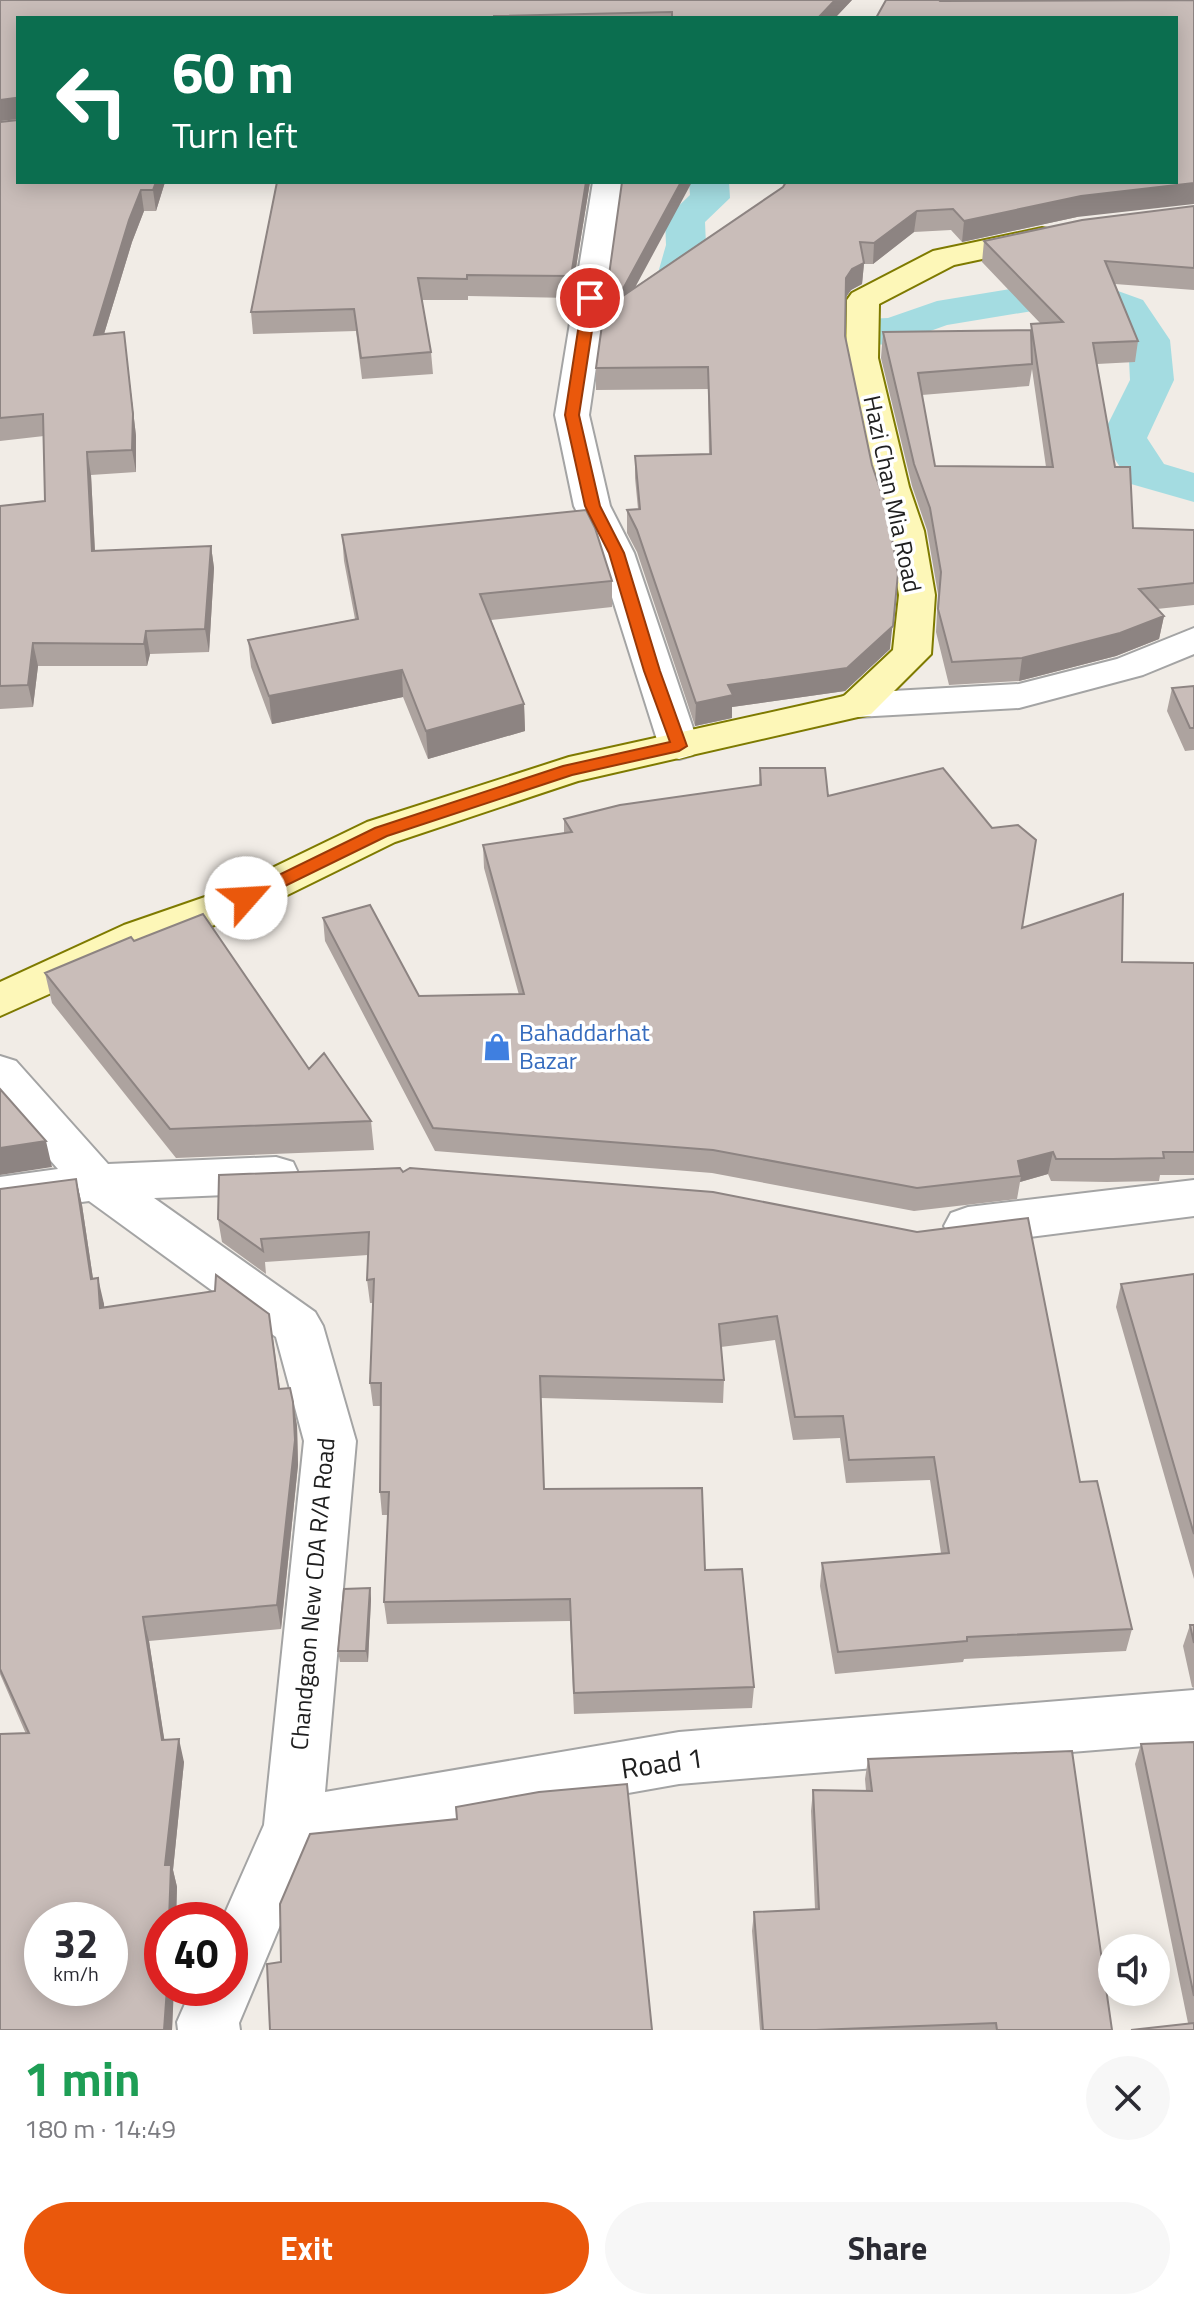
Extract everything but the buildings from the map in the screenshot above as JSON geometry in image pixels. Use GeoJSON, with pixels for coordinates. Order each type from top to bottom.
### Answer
{"type":"FeatureCollection","features":[{"type":"Feature","properties":{"kind":"street"},"geometry":{"type":"LineString","coordinates":[[608,184],[572,415],[592,506],[616,553],[679,746]]}},
{"type":"Feature","properties":{"kind":"street","name":"Hazi Chan Mia Road"},"geometry":{"type":"LineString","coordinates":[[0,1000],[139,936],[246,898],[381,832],[569,770],[857,705],[912,654],[917,595],[906,531],[891,487],[862,358],[863,300],[944,258],[1065,232]]}},
{"type":"Feature","properties":{"kind":"street"},"geometry":{"type":"LineString","coordinates":[[857,705],[1019,696],[1130,667],[1194,640]]}},
{"type":"Feature","properties":{"kind":"street","name":"Chandgaon New CDA R/A Road"},"geometry":{"type":"LineString","coordinates":[[0,1073],[97,1182],[298,1326],[330,1441],[293,1825]]}},
{"type":"Feature","properties":{"kind":"street"},"geometry":{"type":"LineString","coordinates":[[0,1195],[97,1182],[316,1174]]}},
{"type":"Feature","properties":{"kind":"street"},"geometry":{"type":"LineString","coordinates":[[929,1231],[1194,1198]]}},
{"type":"Feature","properties":{"kind":"street","name":"Road 1"},"geometry":{"type":"LineString","coordinates":[[293,1825],[679,1758],[1194,1716]]}},
{"type":"Feature","properties":{"kind":"street"},"geometry":{"type":"LineString","coordinates":[[248,1929],[293,1825]]}},
{"type":"Feature","properties":{"kind":"street"},"geometry":{"type":"LineString","coordinates":[[209,2030],[208,2022],[215,2006]]}},
{"type":"Feature","properties":{"kind":"waterway"},"geometry":{"type":"LineString","coordinates":[[709,184],[710,198],[685,219],[686,245],[673,294],[707,326],[747,337],[894,331],[937,314],[1078,291],[1128,309],[1149,340],[1152,380],[1124,438],[1147,474],[1194,488]]}},
{"type":"Feature","properties":{"kind":"place","name":"Bahaddarhat Bazar"},"geometry":{"type":"Point","coordinates":[497,1047]}},
{"type":"Feature","properties":{"kind":"route"},"geometry":{"type":"LineString","coordinates":[[246,898],[381,832],[569,770],[679,746],[616,553],[592,506],[572,415],[590,298]]}}]}
